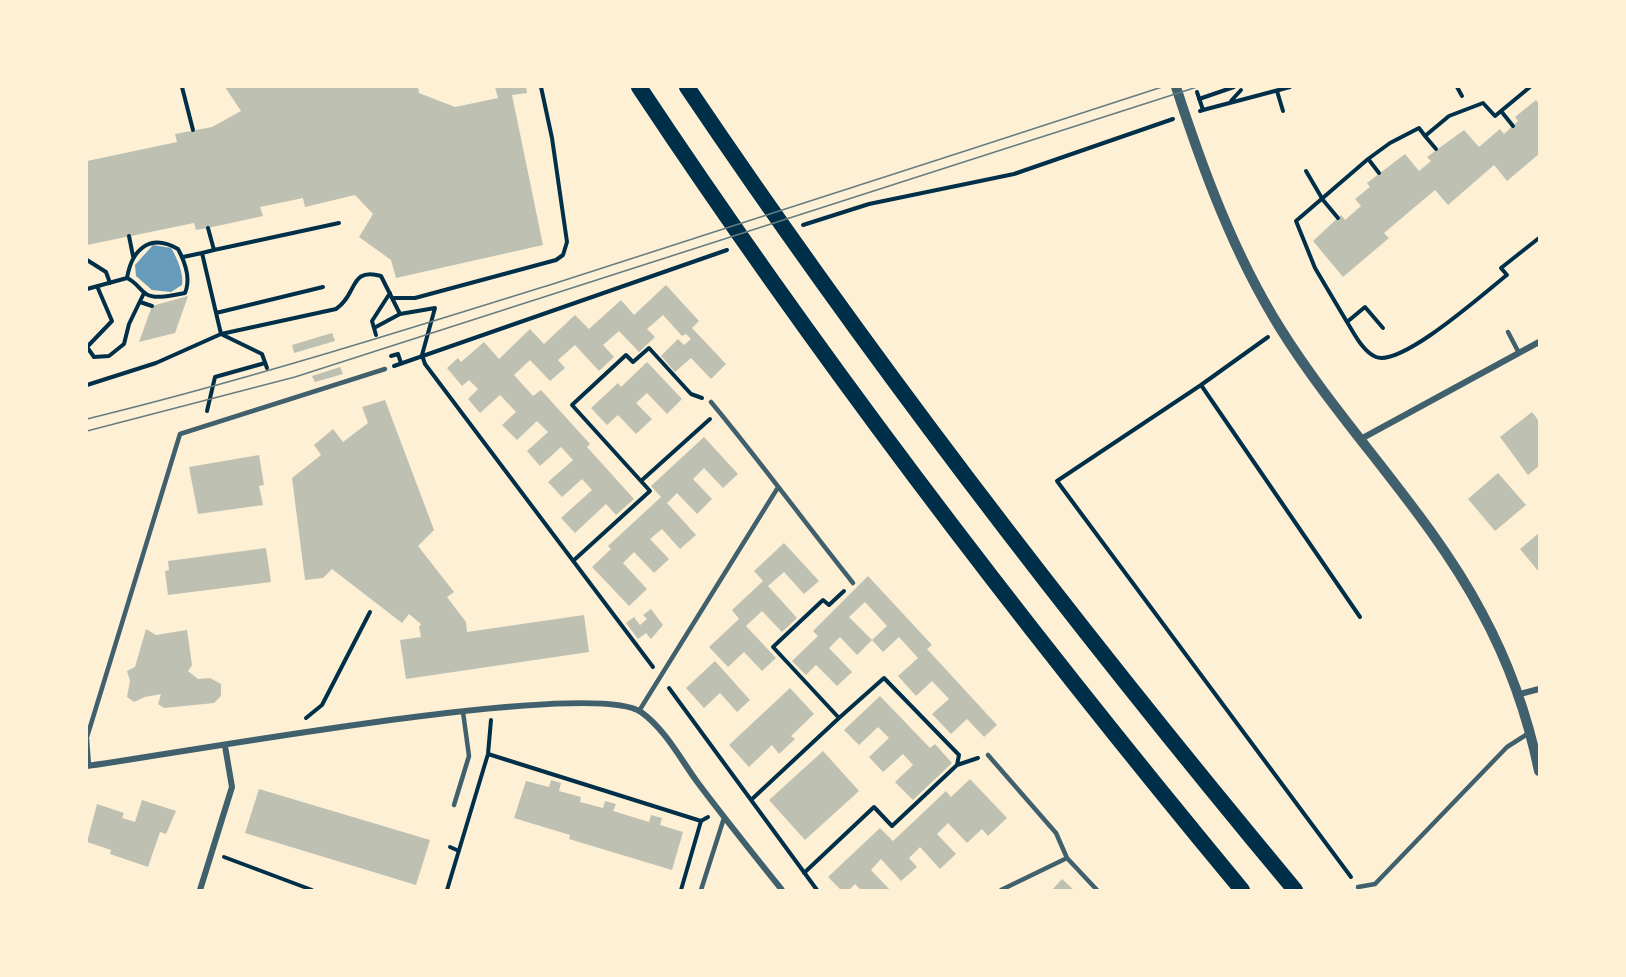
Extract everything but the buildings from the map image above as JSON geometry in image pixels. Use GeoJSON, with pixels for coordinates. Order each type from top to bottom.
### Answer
{"type":"FeatureCollection","features":[{"type":"Feature","properties":{"kind":"highway"},"geometry":{"type":"LineString","coordinates":[[639,87],[799,320],[943,515],[1112,732],[1242,890]]}},
{"type":"Feature","properties":{"kind":"highway"},"geometry":{"type":"LineString","coordinates":[[687,87],[830,293],[973,485],[1161,730],[1295,890]]}},
{"type":"Feature","properties":{"kind":"street"},"geometry":{"type":"LineString","coordinates":[[1176,87],[1185,116],[1239,252],[1281,328],[1359,440],[1463,581],[1500,649],[1529,733],[1539,771]]}},
{"type":"Feature","properties":{"kind":"street"},"geometry":{"type":"LineString","coordinates":[[1359,440],[1539,342]]}},
{"type":"Feature","properties":{"kind":"street"},"geometry":{"type":"LineString","coordinates":[[1516,695],[1539,689]]}},
{"type":"Feature","properties":{"kind":"street"},"geometry":{"type":"LineString","coordinates":[[88,766],[463,712],[592,702],[639,711],[657,727],[724,818],[782,890]]}},
{"type":"Feature","properties":{"kind":"street"},"geometry":{"type":"LineString","coordinates":[[200,890],[231,787],[225,746]]}},
{"type":"Feature","properties":{"kind":"lane"},"geometry":{"type":"LineString","coordinates":[[1508,332],[1519,353]]}},
{"type":"Feature","properties":{"kind":"lane"},"geometry":{"type":"LineString","coordinates":[[88,766],[87,738],[180,434],[385,369]]}},
{"type":"Feature","properties":{"kind":"lane"},"geometry":{"type":"LineString","coordinates":[[711,402],[768,470],[777,489],[853,583]]}},
{"type":"Feature","properties":{"kind":"lane"},"geometry":{"type":"LineString","coordinates":[[639,711],[777,489]]}},
{"type":"Feature","properties":{"kind":"lane"},"geometry":{"type":"LineString","coordinates":[[454,805],[469,756],[463,712]]}},
{"type":"Feature","properties":{"kind":"lane"},"geometry":{"type":"LineString","coordinates":[[1358,887],[1375,884],[1507,747],[1529,733]]}},
{"type":"Feature","properties":{"kind":"lane"},"geometry":{"type":"LineString","coordinates":[[988,755],[1056,833],[1067,858],[1097,890]]}},
{"type":"Feature","properties":{"kind":"lane"},"geometry":{"type":"LineString","coordinates":[[701,890],[724,818]]}},
{"type":"Feature","properties":{"kind":"lane"},"geometry":{"type":"LineString","coordinates":[[1001,890],[1067,858]]}},
{"type":"Feature","properties":{"kind":"path"},"geometry":{"type":"LineString","coordinates":[[182,87],[193,130]]}},
{"type":"Feature","properties":{"kind":"path"},"geometry":{"type":"LineString","coordinates":[[394,298],[415,298],[556,260],[562,255],[567,242],[552,138],[541,87]]}},
{"type":"Feature","properties":{"kind":"path"},"geometry":{"type":"LineString","coordinates":[[1199,99],[1234,87]]}},
{"type":"Feature","properties":{"kind":"path"},"geometry":{"type":"LineString","coordinates":[[1203,110],[1290,87]]}},
{"type":"Feature","properties":{"kind":"path"},"geometry":{"type":"LineString","coordinates":[[1457,87],[1462,96]]}},
{"type":"Feature","properties":{"kind":"path"},"geometry":{"type":"LineString","coordinates":[[1425,136],[1449,116],[1483,103],[1495,116],[1530,87]]}},
{"type":"Feature","properties":{"kind":"path"},"geometry":{"type":"LineString","coordinates":[[1230,102],[1241,90]]}},
{"type":"Feature","properties":{"kind":"path"},"geometry":{"type":"LineString","coordinates":[[1277,91],[1283,111]]}},
{"type":"Feature","properties":{"kind":"path"},"geometry":{"type":"LineString","coordinates":[[1501,111],[1514,126]]}},
{"type":"Feature","properties":{"kind":"path"},"geometry":{"type":"LineString","coordinates":[[869,204],[1014,174],[1185,116]]}},
{"type":"Feature","properties":{"kind":"path"},"geometry":{"type":"LineString","coordinates":[[1436,149],[1419,128],[1390,143],[1325,194],[1327,197],[1296,221],[1315,268],[1361,344],[1374,357],[1388,358],[1418,345],[1507,275],[1501,268],[1539,238]]}},
{"type":"Feature","properties":{"kind":"path"},"geometry":{"type":"LineString","coordinates":[[1369,160],[1379,173]]}},
{"type":"Feature","properties":{"kind":"path"},"geometry":{"type":"LineString","coordinates":[[1306,171],[1323,200],[1338,218]]}},
{"type":"Feature","properties":{"kind":"path"},"geometry":{"type":"LineString","coordinates":[[183,257],[339,223]]}},
{"type":"Feature","properties":{"kind":"path"},"geometry":{"type":"LineString","coordinates":[[208,228],[214,250]]}},
{"type":"Feature","properties":{"kind":"path"},"geometry":{"type":"LineString","coordinates":[[129,236],[134,257]]}},
{"type":"Feature","properties":{"kind":"path"},"geometry":{"type":"LineString","coordinates":[[87,289],[128,278],[138,284],[144,293],[155,297],[185,293],[188,286],[183,257],[178,249],[157,241],[147,244],[134,257],[128,278]]}},
{"type":"Feature","properties":{"kind":"path"},"geometry":{"type":"LineString","coordinates":[[202,253],[221,334]]}},
{"type":"Feature","properties":{"kind":"path"},"geometry":{"type":"LineString","coordinates":[[87,260],[106,272],[110,283]]}},
{"type":"Feature","properties":{"kind":"path"},"geometry":{"type":"LineString","coordinates":[[385,369],[670,269]]}},
{"type":"Feature","properties":{"kind":"path"},"geometry":{"type":"LineString","coordinates":[[87,385],[156,363],[221,334],[336,309],[347,302],[357,278],[366,273],[381,276],[400,314]]}},
{"type":"Feature","properties":{"kind":"path"},"geometry":{"type":"LineString","coordinates":[[97,286],[112,321],[87,347],[93,357],[109,356],[124,344],[129,324],[144,293]]}},
{"type":"Feature","properties":{"kind":"path"},"geometry":{"type":"LineString","coordinates":[[216,313],[323,287]]}},
{"type":"Feature","properties":{"kind":"path"},"geometry":{"type":"LineString","coordinates":[[376,335],[372,321],[390,292]]}},
{"type":"Feature","properties":{"kind":"path"},"geometry":{"type":"LineString","coordinates":[[140,302],[152,306]]}},
{"type":"Feature","properties":{"kind":"path"},"geometry":{"type":"LineString","coordinates":[[1347,322],[1365,307],[1383,328]]}},
{"type":"Feature","properties":{"kind":"path"},"geometry":{"type":"LineString","coordinates":[[374,328],[400,314],[435,308],[422,355],[425,364],[661,676],[816,890]]}},
{"type":"Feature","properties":{"kind":"path"},"geometry":{"type":"LineString","coordinates":[[1281,328],[1202,385],[1057,481],[1358,887]]}},
{"type":"Feature","properties":{"kind":"path"},"geometry":{"type":"LineString","coordinates":[[205,412],[215,377],[266,365],[262,354],[221,334]]}},
{"type":"Feature","properties":{"kind":"path"},"geometry":{"type":"LineString","coordinates":[[573,561],[650,491],[572,405],[626,355],[633,363],[649,348],[691,394],[711,402]]}},
{"type":"Feature","properties":{"kind":"path"},"geometry":{"type":"LineString","coordinates":[[391,356],[398,354],[401,363]]}},
{"type":"Feature","properties":{"kind":"path"},"geometry":{"type":"LineString","coordinates":[[1202,385],[1360,617]]}},
{"type":"Feature","properties":{"kind":"path"},"geometry":{"type":"LineString","coordinates":[[641,481],[719,411]]}},
{"type":"Feature","properties":{"kind":"path"},"geometry":{"type":"LineString","coordinates":[[839,718],[773,648],[824,600],[829,605],[853,583]]}},
{"type":"Feature","properties":{"kind":"path"},"geometry":{"type":"LineString","coordinates":[[305,719],[322,705],[369,612]]}},
{"type":"Feature","properties":{"kind":"path"},"geometry":{"type":"LineString","coordinates":[[751,800],[884,678],[959,755],[957,765]]}},
{"type":"Feature","properties":{"kind":"path"},"geometry":{"type":"LineString","coordinates":[[447,890],[488,754],[492,709]]}},
{"type":"Feature","properties":{"kind":"path"},"geometry":{"type":"LineString","coordinates":[[488,754],[701,820],[720,812]]}},
{"type":"Feature","properties":{"kind":"path"},"geometry":{"type":"LineString","coordinates":[[804,873],[874,807],[892,826],[957,765],[988,755]]}},
{"type":"Feature","properties":{"kind":"path"},"geometry":{"type":"LineString","coordinates":[[681,890],[701,820]]}},
{"type":"Feature","properties":{"kind":"path"},"geometry":{"type":"LineString","coordinates":[[450,848],[459,851]]}},
{"type":"Feature","properties":{"kind":"path"},"geometry":{"type":"LineString","coordinates":[[212,852],[312,890]]}},
{"type":"Feature","properties":{"kind":"water"},"geometry":{"type":"Polygon","coordinates":[[[153,245],[171,248],[178,261],[182,285],[171,292],[152,290],[136,276],[135,265],[153,245]]]}},
{"type":"Feature","properties":{"kind":"tram line"},"geometry":{"type":"LineString","coordinates":[[87,419],[265,371],[442,319],[1162,87]]}},
{"type":"Feature","properties":{"kind":"tram line"},"geometry":{"type":"LineString","coordinates":[[87,431],[295,377],[1197,87]]}}]}
